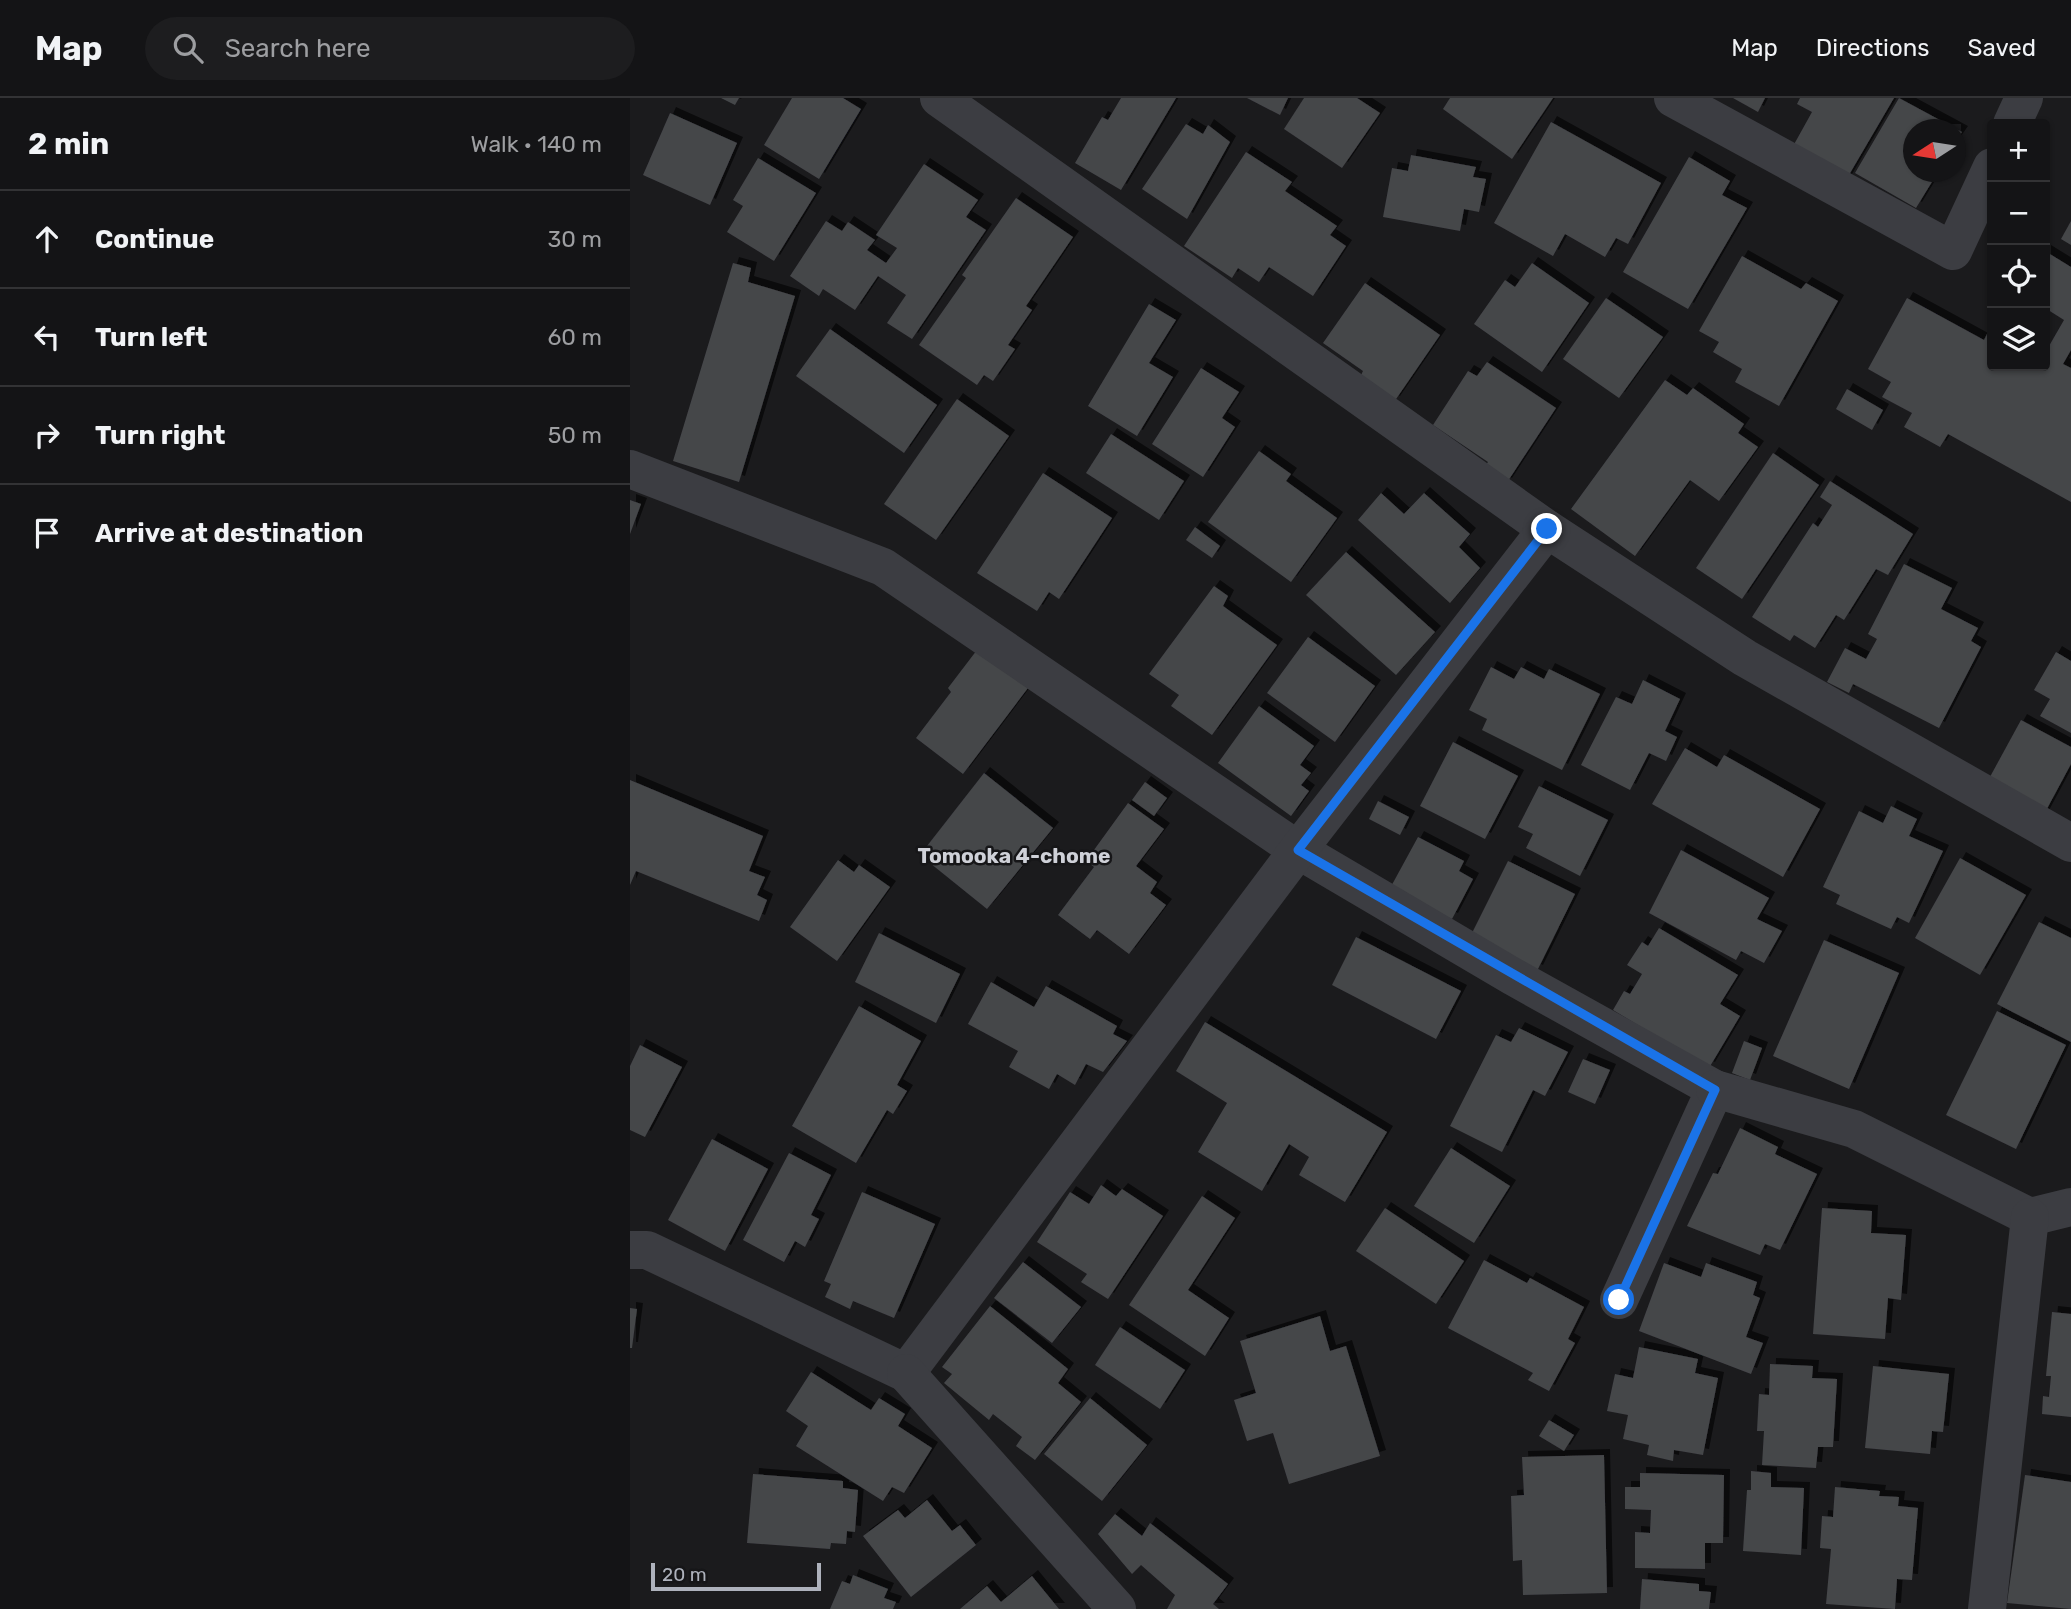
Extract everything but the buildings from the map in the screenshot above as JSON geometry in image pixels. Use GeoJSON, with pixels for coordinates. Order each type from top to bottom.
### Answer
{"type":"FeatureCollection","features":[{"type":"Feature","properties":{"kind":"street"},"geometry":{"type":"LineString","coordinates":[[939,98],[1547,529],[1745,658],[2071,843]]}},
{"type":"Feature","properties":{"kind":"street"},"geometry":{"type":"LineString","coordinates":[[1673,98],[1954,251],[1987,178]]}},
{"type":"Feature","properties":{"kind":"street"},"geometry":{"type":"LineString","coordinates":[[2014,119],[2024,98]]}},
{"type":"Feature","properties":{"kind":"street"},"geometry":{"type":"LineString","coordinates":[[630,469],[883,567],[1298,850],[1715,1090],[1854,1129],[2030,1217],[2071,1207]]}},
{"type":"Feature","properties":{"kind":"street"},"geometry":{"type":"LineString","coordinates":[[906,1373],[1298,850],[1547,529]]}},
{"type":"Feature","properties":{"kind":"street"},"geometry":{"type":"LineString","coordinates":[[1619,1300],[1715,1090]]}},
{"type":"Feature","properties":{"kind":"street"},"geometry":{"type":"LineString","coordinates":[[1987,1609],[2030,1217]]}},
{"type":"Feature","properties":{"kind":"street"},"geometry":{"type":"LineString","coordinates":[[630,1250],[647,1250],[906,1373],[1117,1609]]}},
{"type":"Feature","properties":{"kind":"district","name":"Tomooka 4-chome"},"geometry":{"type":"Point","coordinates":[1014,856]}},
{"type":"Feature","properties":{"kind":"route"},"geometry":{"type":"LineString","coordinates":[[1547,529],[1298,850],[1512,976],[1715,1090],[1619,1300]]}}]}
